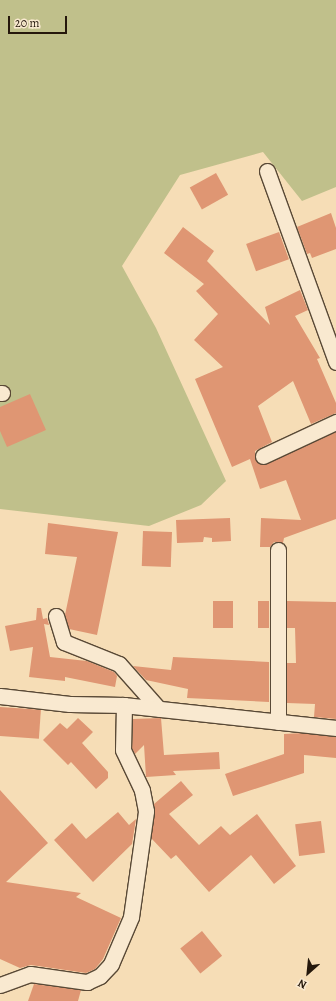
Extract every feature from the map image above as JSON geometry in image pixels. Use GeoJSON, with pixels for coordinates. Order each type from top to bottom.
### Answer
{"type":"FeatureCollection","features":[{"type":"Feature","properties":{"kind":"street"},"geometry":{"type":"LineString","coordinates":[[267,171],[336,362]]}},
{"type":"Feature","properties":{"kind":"street"},"geometry":{"type":"LineString","coordinates":[[263,456],[336,422]]}},
{"type":"Feature","properties":{"kind":"street"},"geometry":{"type":"LineString","coordinates":[[278,550],[278,722]]}},
{"type":"Feature","properties":{"kind":"street"},"geometry":{"type":"LineString","coordinates":[[56,616],[64,642],[119,664],[159,709]]}},
{"type":"Feature","properties":{"kind":"street"},"geometry":{"type":"LineString","coordinates":[[0,696],[70,704],[124,705],[336,728]]}},
{"type":"Feature","properties":{"kind":"street"},"geometry":{"type":"LineString","coordinates":[[0,985],[30,974],[87,982],[100,976],[111,964],[132,917],[146,811],[142,790],[123,750],[124,705]]}},
{"type":"Feature","properties":{"kind":"green space"},"geometry":{"type":"Polygon","coordinates":[[[0,0],[336,0],[336,187],[302,201],[263,152],[180,175],[122,266],[156,328],[226,481],[201,505],[149,526],[0,509],[0,0]]]}},
{"type":"Feature","properties":{"kind":"building"},"geometry":{"type":"Polygon","coordinates":[[[216,173],[228,195],[202,209],[190,188],[216,173]]]}},
{"type":"Feature","properties":{"kind":"building"},"geometry":{"type":"Polygon","coordinates":[[[331,213],[336,228],[336,249],[312,258],[310,253],[307,254],[297,227],[331,213]]]}},
{"type":"Feature","properties":{"kind":"building"},"geometry":{"type":"Polygon","coordinates":[[[183,227],[214,251],[207,261],[270,325],[265,307],[300,290],[308,310],[295,316],[320,358],[317,359],[336,403],[336,413],[311,424],[293,381],[258,406],[272,442],[255,451],[255,459],[262,465],[336,432],[336,519],[284,538],[283,543],[274,542],[270,547],[260,547],[261,518],[301,520],[286,480],[260,489],[250,459],[232,467],[195,379],[223,367],[194,340],[218,314],[196,291],[204,284],[164,253],[183,227]]]}},
{"type":"Feature","properties":{"kind":"building"},"geometry":{"type":"Polygon","coordinates":[[[279,232],[289,259],[256,271],[246,244],[279,232]]]}},
{"type":"Feature","properties":{"kind":"building"},"geometry":{"type":"Polygon","coordinates":[[[30,394],[46,430],[7,447],[0,431],[0,407],[30,394]]]}},
{"type":"Feature","properties":{"kind":"building"},"geometry":{"type":"Polygon","coordinates":[[[230,518],[231,541],[212,542],[212,538],[204,537],[203,542],[177,543],[176,520],[230,518]]]}},
{"type":"Feature","properties":{"kind":"building"},"geometry":{"type":"Polygon","coordinates":[[[48,523],[118,532],[97,635],[69,629],[65,615],[77,557],[45,554],[48,523]]]}},
{"type":"Feature","properties":{"kind":"building"},"geometry":{"type":"Polygon","coordinates":[[[143,531],[172,532],[171,567],[142,566],[143,531]]]}},
{"type":"Feature","properties":{"kind":"building"},"geometry":{"type":"Polygon","coordinates":[[[213,601],[233,601],[233,628],[213,628],[213,601]]]}},
{"type":"Feature","properties":{"kind":"building"},"geometry":{"type":"Polygon","coordinates":[[[258,601],[269,601],[269,628],[258,628],[258,601]]]}},
{"type":"Feature","properties":{"kind":"building"},"geometry":{"type":"Polygon","coordinates":[[[287,601],[336,602],[336,719],[314,717],[315,704],[287,703],[287,663],[296,663],[295,628],[287,628],[287,601]]]}},
{"type":"Feature","properties":{"kind":"building"},"geometry":{"type":"Polygon","coordinates":[[[37,608],[41,608],[43,619],[47,618],[49,625],[44,624],[50,657],[87,661],[114,672],[117,676],[115,687],[65,677],[65,681],[29,677],[33,647],[10,651],[5,626],[36,620],[37,608]]]}},
{"type":"Feature","properties":{"kind":"building"},"geometry":{"type":"Polygon","coordinates":[[[173,657],[269,662],[269,702],[187,698],[188,689],[146,680],[133,666],[171,670],[173,657]]]}},
{"type":"Feature","properties":{"kind":"building"},"geometry":{"type":"Polygon","coordinates":[[[0,707],[41,710],[39,739],[0,736],[0,707]]]}},
{"type":"Feature","properties":{"kind":"building"},"geometry":{"type":"Polygon","coordinates":[[[78,718],[93,732],[82,743],[108,772],[108,778],[96,789],[71,762],[68,765],[43,740],[60,723],[67,729],[78,718]]]}},
{"type":"Feature","properties":{"kind":"building"},"geometry":{"type":"Polygon","coordinates":[[[161,718],[164,755],[219,752],[220,769],[173,771],[176,775],[146,777],[144,745],[135,754],[132,748],[133,719],[161,718]]]}},
{"type":"Feature","properties":{"kind":"building"},"geometry":{"type":"Polygon","coordinates":[[[303,733],[336,737],[336,758],[304,755],[304,773],[233,796],[225,774],[284,754],[284,734],[303,733]]]}},
{"type":"Feature","properties":{"kind":"building"},"geometry":{"type":"Polygon","coordinates":[[[181,781],[193,795],[169,814],[199,845],[221,826],[230,835],[257,814],[296,866],[274,884],[251,855],[209,892],[176,855],[171,859],[151,838],[154,804],[181,781]]]}},
{"type":"Feature","properties":{"kind":"building"},"geometry":{"type":"Polygon","coordinates":[[[0,790],[48,843],[6,882],[81,893],[76,897],[121,918],[103,959],[95,969],[86,973],[31,965],[20,968],[0,959],[0,790]]]}},
{"type":"Feature","properties":{"kind":"building"},"geometry":{"type":"Polygon","coordinates":[[[118,812],[129,825],[136,819],[132,844],[93,882],[54,840],[72,823],[86,839],[118,812]]]}},
{"type":"Feature","properties":{"kind":"building"},"geometry":{"type":"Polygon","coordinates":[[[321,821],[325,853],[299,856],[295,824],[321,821]]]}},
{"type":"Feature","properties":{"kind":"building"},"geometry":{"type":"Polygon","coordinates":[[[202,931],[222,956],[200,973],[180,949],[202,931]]]}},
{"type":"Feature","properties":{"kind":"building"},"geometry":{"type":"Polygon","coordinates":[[[34,984],[81,990],[78,1001],[28,1001],[34,984]]]}}]}
